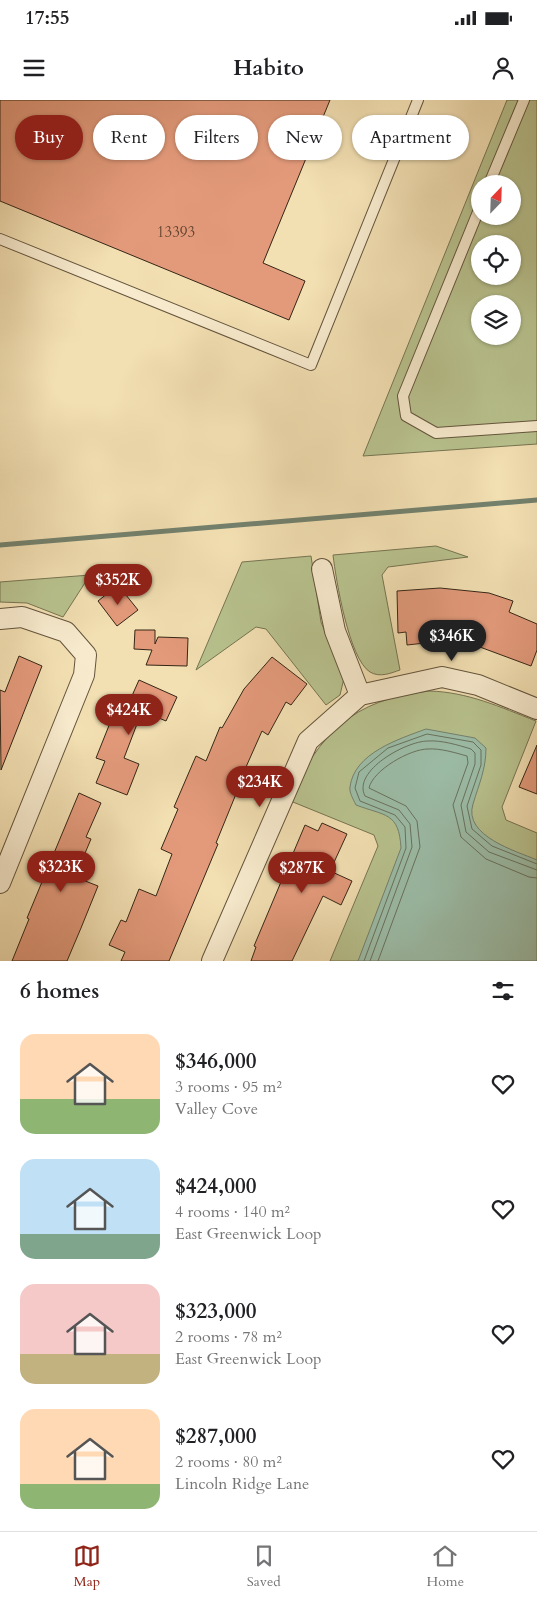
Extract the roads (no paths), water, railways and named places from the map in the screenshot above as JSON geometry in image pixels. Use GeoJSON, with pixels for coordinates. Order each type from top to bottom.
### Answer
{"type":"FeatureCollection","features":[{"type":"Feature","properties":{"kind":"street"},"geometry":{"type":"LineString","coordinates":[[322,569],[335,631],[360,694]]}},
{"type":"Feature","properties":{"kind":"street"},"geometry":{"type":"LineString","coordinates":[[0,619],[22,617],[66,632],[86,654],[84,675],[0,883]]}},
{"type":"Feature","properties":{"kind":"street"},"geometry":{"type":"LineString","coordinates":[[212,961],[308,741],[360,694],[442,677],[478,685],[537,709]]}},
{"type":"Feature","properties":{"kind":"lane"},"geometry":{"type":"LineString","coordinates":[[0,239],[311,365],[418,100]]}},
{"type":"Feature","properties":{"kind":"lane"},"geometry":{"type":"LineString","coordinates":[[493,175],[524,100]]}},
{"type":"Feature","properties":{"kind":"lane"},"geometry":{"type":"LineString","coordinates":[[473,225],[403,396],[406,416],[436,433],[537,426]]}},
{"type":"Feature","properties":{"kind":"water"},"geometry":{"type":"Polygon","coordinates":[[[426,729],[475,738],[486,748],[486,756],[473,804],[472,815],[476,825],[493,841],[537,860],[537,961],[358,961],[401,848],[400,836],[394,821],[382,814],[356,805],[350,789],[353,775],[369,756],[379,749],[426,729]]]}},
{"type":"Feature","properties":{"kind":"waterway"},"geometry":{"type":"LineString","coordinates":[[0,545],[537,500]]}}]}
